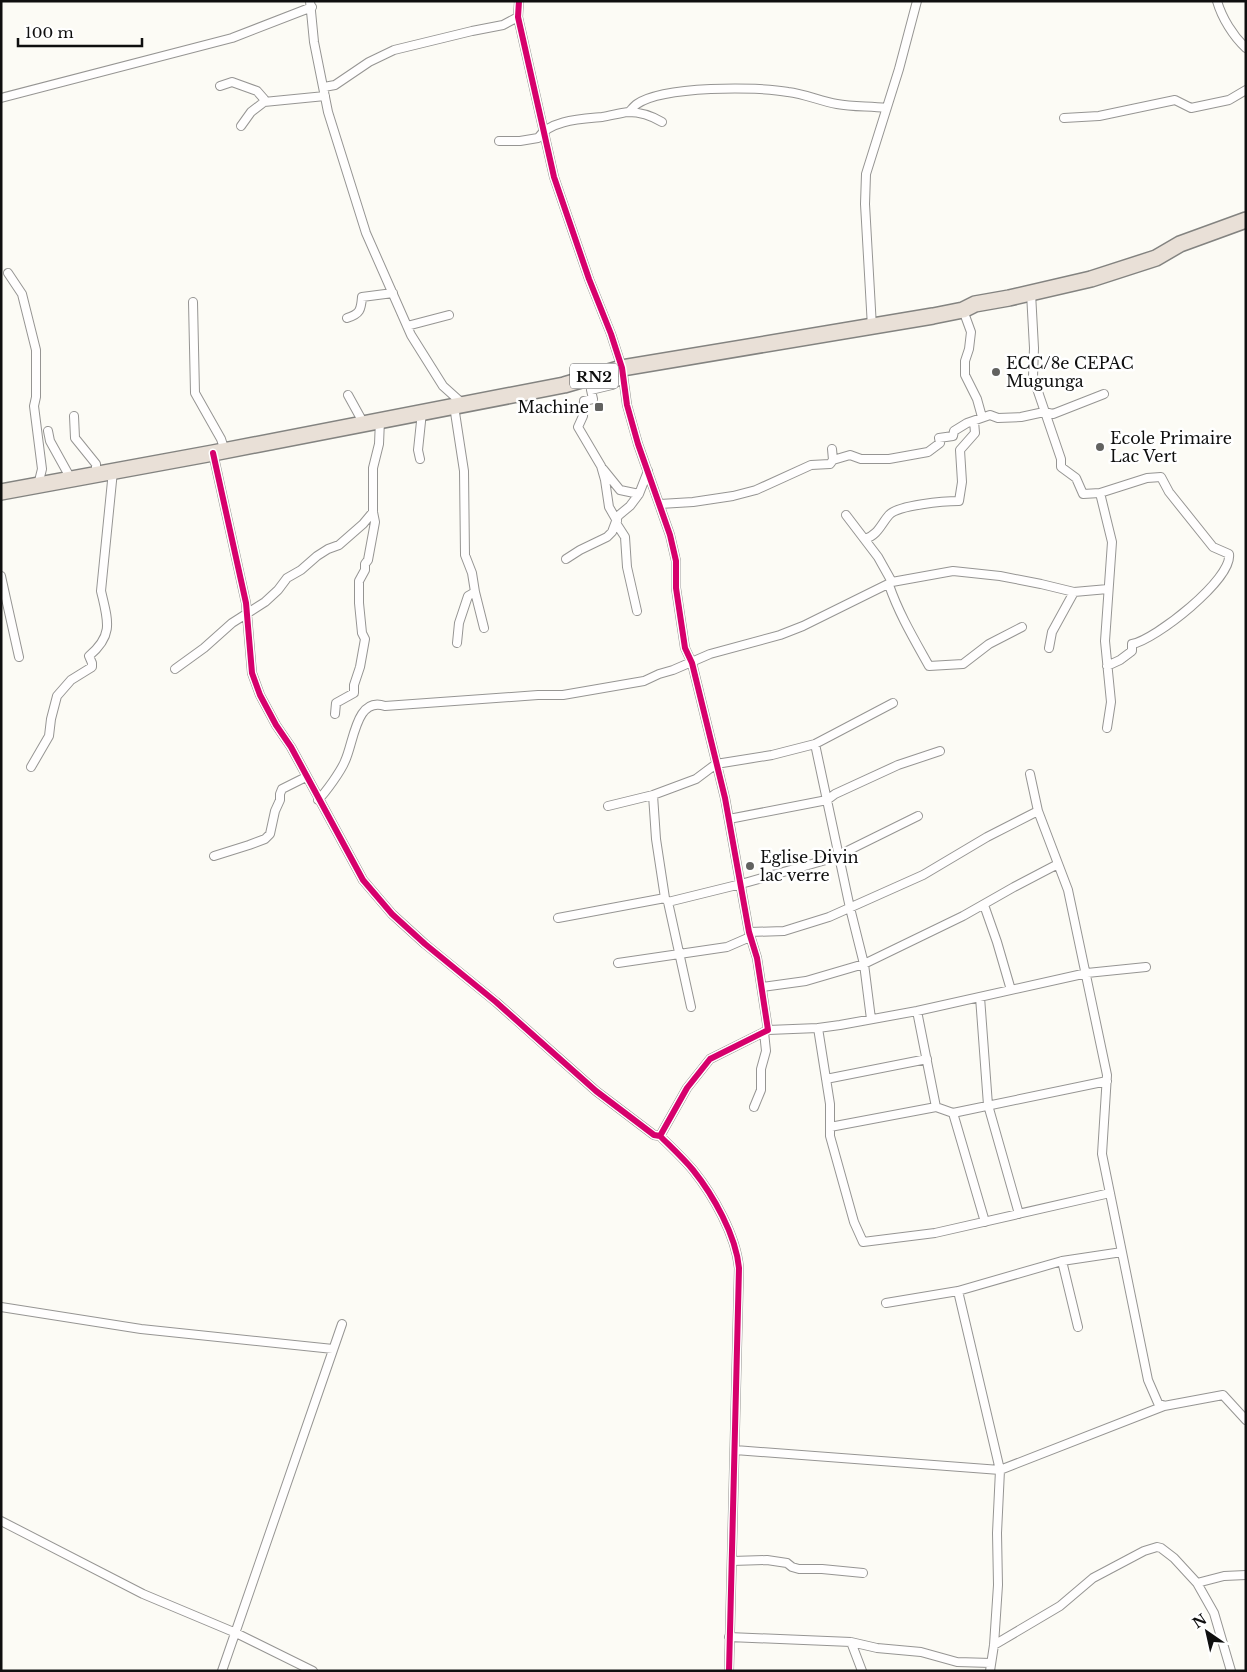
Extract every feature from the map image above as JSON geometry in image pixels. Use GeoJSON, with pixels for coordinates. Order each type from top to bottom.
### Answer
{"type":"FeatureCollection","features":[{"type":"Feature","properties":{"kind":"highway","name":"RN2"},"geometry":{"type":"LineString","coordinates":[[1,492],[962,310],[975,304],[1091,279],[1156,258],[1180,244],[1246,220]]}},
{"type":"Feature","properties":{"kind":"street"},"geometry":{"type":"LineString","coordinates":[[519,1],[518,16],[554,177],[622,373],[636,437],[660,504],[676,561],[676,588],[685,648],[692,662],[725,798],[749,934],[757,958],[762,987],[766,1051],[761,1069],[761,1090],[754,1107]]}},
{"type":"Feature","properties":{"kind":"street"},"geometry":{"type":"LineString","coordinates":[[872,327],[865,204],[866,174],[899,69],[917,1]]}},
{"type":"Feature","properties":{"kind":"street"},"geometry":{"type":"LineString","coordinates":[[1217,1],[1219,9],[1237,39],[1246,48]]}},
{"type":"Feature","properties":{"kind":"street"},"geometry":{"type":"LineString","coordinates":[[1,98],[232,38],[311,4],[314,42],[328,112],[366,233],[407,326],[443,386],[459,405],[464,471],[465,555],[472,572],[484,628]]}},
{"type":"Feature","properties":{"kind":"street"},"geometry":{"type":"LineString","coordinates":[[324,87],[335,85],[369,62],[394,50],[472,31],[502,26],[518,16]]}},
{"type":"Feature","properties":{"kind":"street"},"geometry":{"type":"LineString","coordinates":[[220,86],[232,82],[258,90],[264,102]]}},
{"type":"Feature","properties":{"kind":"street"},"geometry":{"type":"LineString","coordinates":[[629,112],[637,104],[652,98],[677,93],[695,90],[756,88],[786,91],[837,104],[886,108]]}},
{"type":"Feature","properties":{"kind":"street"},"geometry":{"type":"LineString","coordinates":[[1064,118],[1100,116],[1174,100],[1192,108],[1229,100],[1246,90]]}},
{"type":"Feature","properties":{"kind":"street"},"geometry":{"type":"LineString","coordinates":[[241,126],[251,112],[264,102],[325,96]]}},
{"type":"Feature","properties":{"kind":"street"},"geometry":{"type":"LineString","coordinates":[[499,141],[531,140],[538,138],[544,130],[584,118],[629,112],[652,116],[662,122]]}},
{"type":"Feature","properties":{"kind":"street"},"geometry":{"type":"LineString","coordinates":[[8,273],[22,294],[36,350],[36,397],[34,406],[42,469],[38,485]]}},
{"type":"Feature","properties":{"kind":"street"},"geometry":{"type":"LineString","coordinates":[[347,318],[360,312],[362,297],[393,293]]}},
{"type":"Feature","properties":{"kind":"street"},"geometry":{"type":"LineString","coordinates":[[1031,293],[1034,348],[1033,377],[1061,459],[1061,467],[1076,478],[1083,494],[1100,493],[1148,478],[1161,476],[1169,492],[1213,547],[1229,554],[1230,558],[1210,589],[1189,608],[1148,638],[1132,644],[1132,651],[1120,660],[1107,666]]}},
{"type":"Feature","properties":{"kind":"street"},"geometry":{"type":"LineString","coordinates":[[193,302],[195,393],[221,439],[219,452],[247,614],[252,673],[260,696],[291,746],[318,800],[363,880],[392,914],[425,944],[496,1002],[596,1091],[654,1135],[660,1136],[693,1169],[722,1217],[738,1254],[729,1671]]}},
{"type":"Feature","properties":{"kind":"street"},"geometry":{"type":"LineString","coordinates":[[962,310],[971,332],[965,361],[965,375],[977,399],[982,417]]}},
{"type":"Feature","properties":{"kind":"street"},"geometry":{"type":"LineString","coordinates":[[407,326],[449,315]]}},
{"type":"Feature","properties":{"kind":"street"},"geometry":{"type":"LineString","coordinates":[[622,373],[612,385],[591,390],[593,398],[584,401],[583,416],[578,427],[601,467],[609,507],[625,537],[627,567],[637,611]]}},
{"type":"Feature","properties":{"kind":"street"},"geometry":{"type":"LineString","coordinates":[[660,504],[693,502],[738,495],[756,490],[811,465],[830,464],[833,460],[850,455],[861,459],[889,459],[928,452],[940,443],[940,438],[953,436],[954,431],[982,417],[990,415],[998,418],[1021,417],[1044,412],[1052,414],[1104,394]]}},
{"type":"Feature","properties":{"kind":"street"},"geometry":{"type":"LineString","coordinates":[[348,395],[364,424]]}},
{"type":"Feature","properties":{"kind":"street"},"geometry":{"type":"LineString","coordinates":[[420,459],[418,450],[422,412]]}},
{"type":"Feature","properties":{"kind":"street"},"geometry":{"type":"LineString","coordinates":[[74,416],[74,438],[96,464],[96,474]]}},
{"type":"Feature","properties":{"kind":"street"},"geometry":{"type":"LineString","coordinates":[[335,714],[336,702],[354,693],[354,685],[360,667],[365,640],[362,633],[358,592],[359,581],[366,570],[365,564],[368,560],[372,544],[375,522],[373,512],[373,468],[379,444],[380,420]]}},
{"type":"Feature","properties":{"kind":"street"},"geometry":{"type":"LineString","coordinates":[[865,540],[872,537],[890,514],[899,509],[959,500],[962,482],[960,450],[974,433],[974,421]]}},
{"type":"Feature","properties":{"kind":"street"},"geometry":{"type":"LineString","coordinates":[[48,431],[50,441],[71,478]]}},
{"type":"Feature","properties":{"kind":"street"},"geometry":{"type":"LineString","coordinates":[[832,449],[833,460]]}},
{"type":"Feature","properties":{"kind":"street"},"geometry":{"type":"LineString","coordinates":[[601,467],[608,473],[620,490],[639,494]]}},
{"type":"Feature","properties":{"kind":"street"},"geometry":{"type":"LineString","coordinates":[[32,767],[49,736],[51,719],[58,696],[71,680],[92,667],[89,656],[100,648],[108,634],[105,606],[101,592],[113,471]]}},
{"type":"Feature","properties":{"kind":"street"},"geometry":{"type":"LineString","coordinates":[[566,560],[580,550],[607,537],[612,532],[618,516],[630,506],[639,494],[648,471]]}},
{"type":"Feature","properties":{"kind":"street"},"geometry":{"type":"LineString","coordinates":[[1100,493],[1112,542],[1105,640],[1111,702],[1107,728]]}},
{"type":"Feature","properties":{"kind":"street"},"geometry":{"type":"LineString","coordinates":[[175,669],[204,648],[232,622],[265,602],[287,578],[301,570],[328,549],[339,545],[363,524],[373,512]]}},
{"type":"Feature","properties":{"kind":"street"},"geometry":{"type":"LineString","coordinates":[[846,515],[878,557],[891,583],[898,610],[929,666],[963,664],[989,644],[1022,627]]}},
{"type":"Feature","properties":{"kind":"street"},"geometry":{"type":"LineString","coordinates":[[318,800],[327,791],[331,781],[345,762],[361,714],[371,705],[378,703],[385,706],[538,695],[563,695],[644,681],[710,654],[780,636],[891,583],[953,571],[1008,578],[1074,592],[1108,589]]}},
{"type":"Feature","properties":{"kind":"street"},"geometry":{"type":"LineString","coordinates":[[1,576],[19,656]]}},
{"type":"Feature","properties":{"kind":"street"},"geometry":{"type":"LineString","coordinates":[[457,643],[459,623],[468,596],[475,592]]}},
{"type":"Feature","properties":{"kind":"street"},"geometry":{"type":"LineString","coordinates":[[1049,648],[1052,632],[1074,592]]}},
{"type":"Feature","properties":{"kind":"street"},"geometry":{"type":"LineString","coordinates":[[608,806],[653,795],[696,779],[716,764],[772,755],[815,744],[893,703]]}},
{"type":"Feature","properties":{"kind":"street"},"geometry":{"type":"LineString","coordinates":[[815,744],[864,964],[871,1019]]}},
{"type":"Feature","properties":{"kind":"street"},"geometry":{"type":"LineString","coordinates":[[729,819],[827,800],[835,794],[898,765],[940,751]]}},
{"type":"Feature","properties":{"kind":"street"},"geometry":{"type":"LineString","coordinates":[[1030,774],[1038,810],[1068,890],[1087,973],[1107,1075],[1102,1154],[1148,1380],[1158,1403],[1164,1406]]}},
{"type":"Feature","properties":{"kind":"street"},"geometry":{"type":"LineString","coordinates":[[214,856],[249,846],[270,834],[282,789],[306,776]]}},
{"type":"Feature","properties":{"kind":"street"},"geometry":{"type":"LineString","coordinates":[[653,795],[656,840],[667,900],[691,1007]]}},
{"type":"Feature","properties":{"kind":"street"},"geometry":{"type":"LineString","coordinates":[[618,963],[727,947],[749,934],[784,931],[829,917],[923,875],[987,837],[1038,810]]}},
{"type":"Feature","properties":{"kind":"street"},"geometry":{"type":"LineString","coordinates":[[558,918],[667,900],[741,884],[839,854],[918,816]]}},
{"type":"Feature","properties":{"kind":"street"},"geometry":{"type":"LineString","coordinates":[[762,987],[806,981],[864,964],[984,905],[1058,864]]}},
{"type":"Feature","properties":{"kind":"street"},"geometry":{"type":"LineString","coordinates":[[984,905],[997,942],[1010,990]]}},
{"type":"Feature","properties":{"kind":"street"},"geometry":{"type":"LineString","coordinates":[[660,1136],[686,1088],[710,1059],[766,1031],[818,1028],[917,1011],[1087,973],[1146,967]]}},
{"type":"Feature","properties":{"kind":"street"},"geometry":{"type":"LineString","coordinates":[[980,997],[988,1105],[1019,1214]]}},
{"type":"Feature","properties":{"kind":"street"},"geometry":{"type":"LineString","coordinates":[[917,1011],[936,1107]]}},
{"type":"Feature","properties":{"kind":"street"},"geometry":{"type":"LineString","coordinates":[[818,1028],[830,1104],[830,1136],[854,1222],[863,1242],[935,1233],[1110,1193]]}},
{"type":"Feature","properties":{"kind":"street"},"geometry":{"type":"LineString","coordinates":[[826,1079],[927,1059]]}},
{"type":"Feature","properties":{"kind":"street"},"geometry":{"type":"LineString","coordinates":[[830,1127],[936,1107],[953,1112],[1106,1081]]}},
{"type":"Feature","properties":{"kind":"street"},"geometry":{"type":"LineString","coordinates":[[953,1112],[985,1222]]}},
{"type":"Feature","properties":{"kind":"street"},"geometry":{"type":"LineString","coordinates":[[886,1303],[958,1291],[1062,1261],[1122,1252]]}},
{"type":"Feature","properties":{"kind":"street"},"geometry":{"type":"LineString","coordinates":[[1062,1261],[1078,1326]]}},
{"type":"Feature","properties":{"kind":"street"},"geometry":{"type":"LineString","coordinates":[[729,1637],[851,1642],[877,1648],[921,1652],[957,1662],[991,1667],[998,1585],[997,1533],[1000,1470],[958,1291]]}},
{"type":"Feature","properties":{"kind":"street"},"geometry":{"type":"LineString","coordinates":[[1,1308],[141,1329],[333,1349]]}},
{"type":"Feature","properties":{"kind":"street"},"geometry":{"type":"LineString","coordinates":[[222,1671],[342,1324]]}},
{"type":"Feature","properties":{"kind":"street"},"geometry":{"type":"LineString","coordinates":[[735,1450],[1000,1470],[1164,1406],[1223,1395],[1246,1420]]}},
{"type":"Feature","properties":{"kind":"street"},"geometry":{"type":"LineString","coordinates":[[1,1521],[143,1594],[236,1633],[313,1671]]}},
{"type":"Feature","properties":{"kind":"street"},"geometry":{"type":"LineString","coordinates":[[994,1645],[1060,1606],[1093,1578],[1144,1551],[1157,1547],[1174,1558],[1197,1583],[1214,1613],[1231,1671]]}},
{"type":"Feature","properties":{"kind":"street"},"geometry":{"type":"LineString","coordinates":[[732,1560],[767,1560],[787,1563],[792,1568],[863,1572]]}},
{"type":"Feature","properties":{"kind":"street"},"geometry":{"type":"LineString","coordinates":[[1197,1583],[1224,1576],[1246,1575]]}},
{"type":"Feature","properties":{"kind":"street"},"geometry":{"type":"LineString","coordinates":[[851,1642],[862,1671]]}},
{"type":"Feature","properties":{"kind":"cycle path"},"geometry":{"type":"LineString","coordinates":[[519,1],[518,17],[554,177],[589,279],[611,334],[622,368],[627,405],[638,444],[670,535],[676,561],[676,588],[685,648],[692,663],[725,798],[749,932],[757,958],[768,1030],[710,1059],[687,1088],[660,1136]]}},
{"type":"Feature","properties":{"kind":"cycle path"},"geometry":{"type":"LineString","coordinates":[[213,453],[246,603],[252,673],[260,695],[276,725],[291,747],[363,880],[392,914],[425,944],[496,1002],[596,1091],[654,1135],[660,1136],[701,1180],[716,1203],[728,1229],[737,1255],[739,1268],[729,1671]]}},
{"type":"Feature","properties":{"kind":"place","name":"ECC/8e CEPAC Mugunga"},"geometry":{"type":"Point","coordinates":[996,372]}},
{"type":"Feature","properties":{"kind":"place","name":"Machine"},"geometry":{"type":"Point","coordinates":[599,407]}},
{"type":"Feature","properties":{"kind":"place","name":"Ecole Primaire Lac Vert"},"geometry":{"type":"Point","coordinates":[1100,447]}},
{"type":"Feature","properties":{"kind":"place","name":"Eglise Divin lac verre"},"geometry":{"type":"Point","coordinates":[750,866]}}]}
